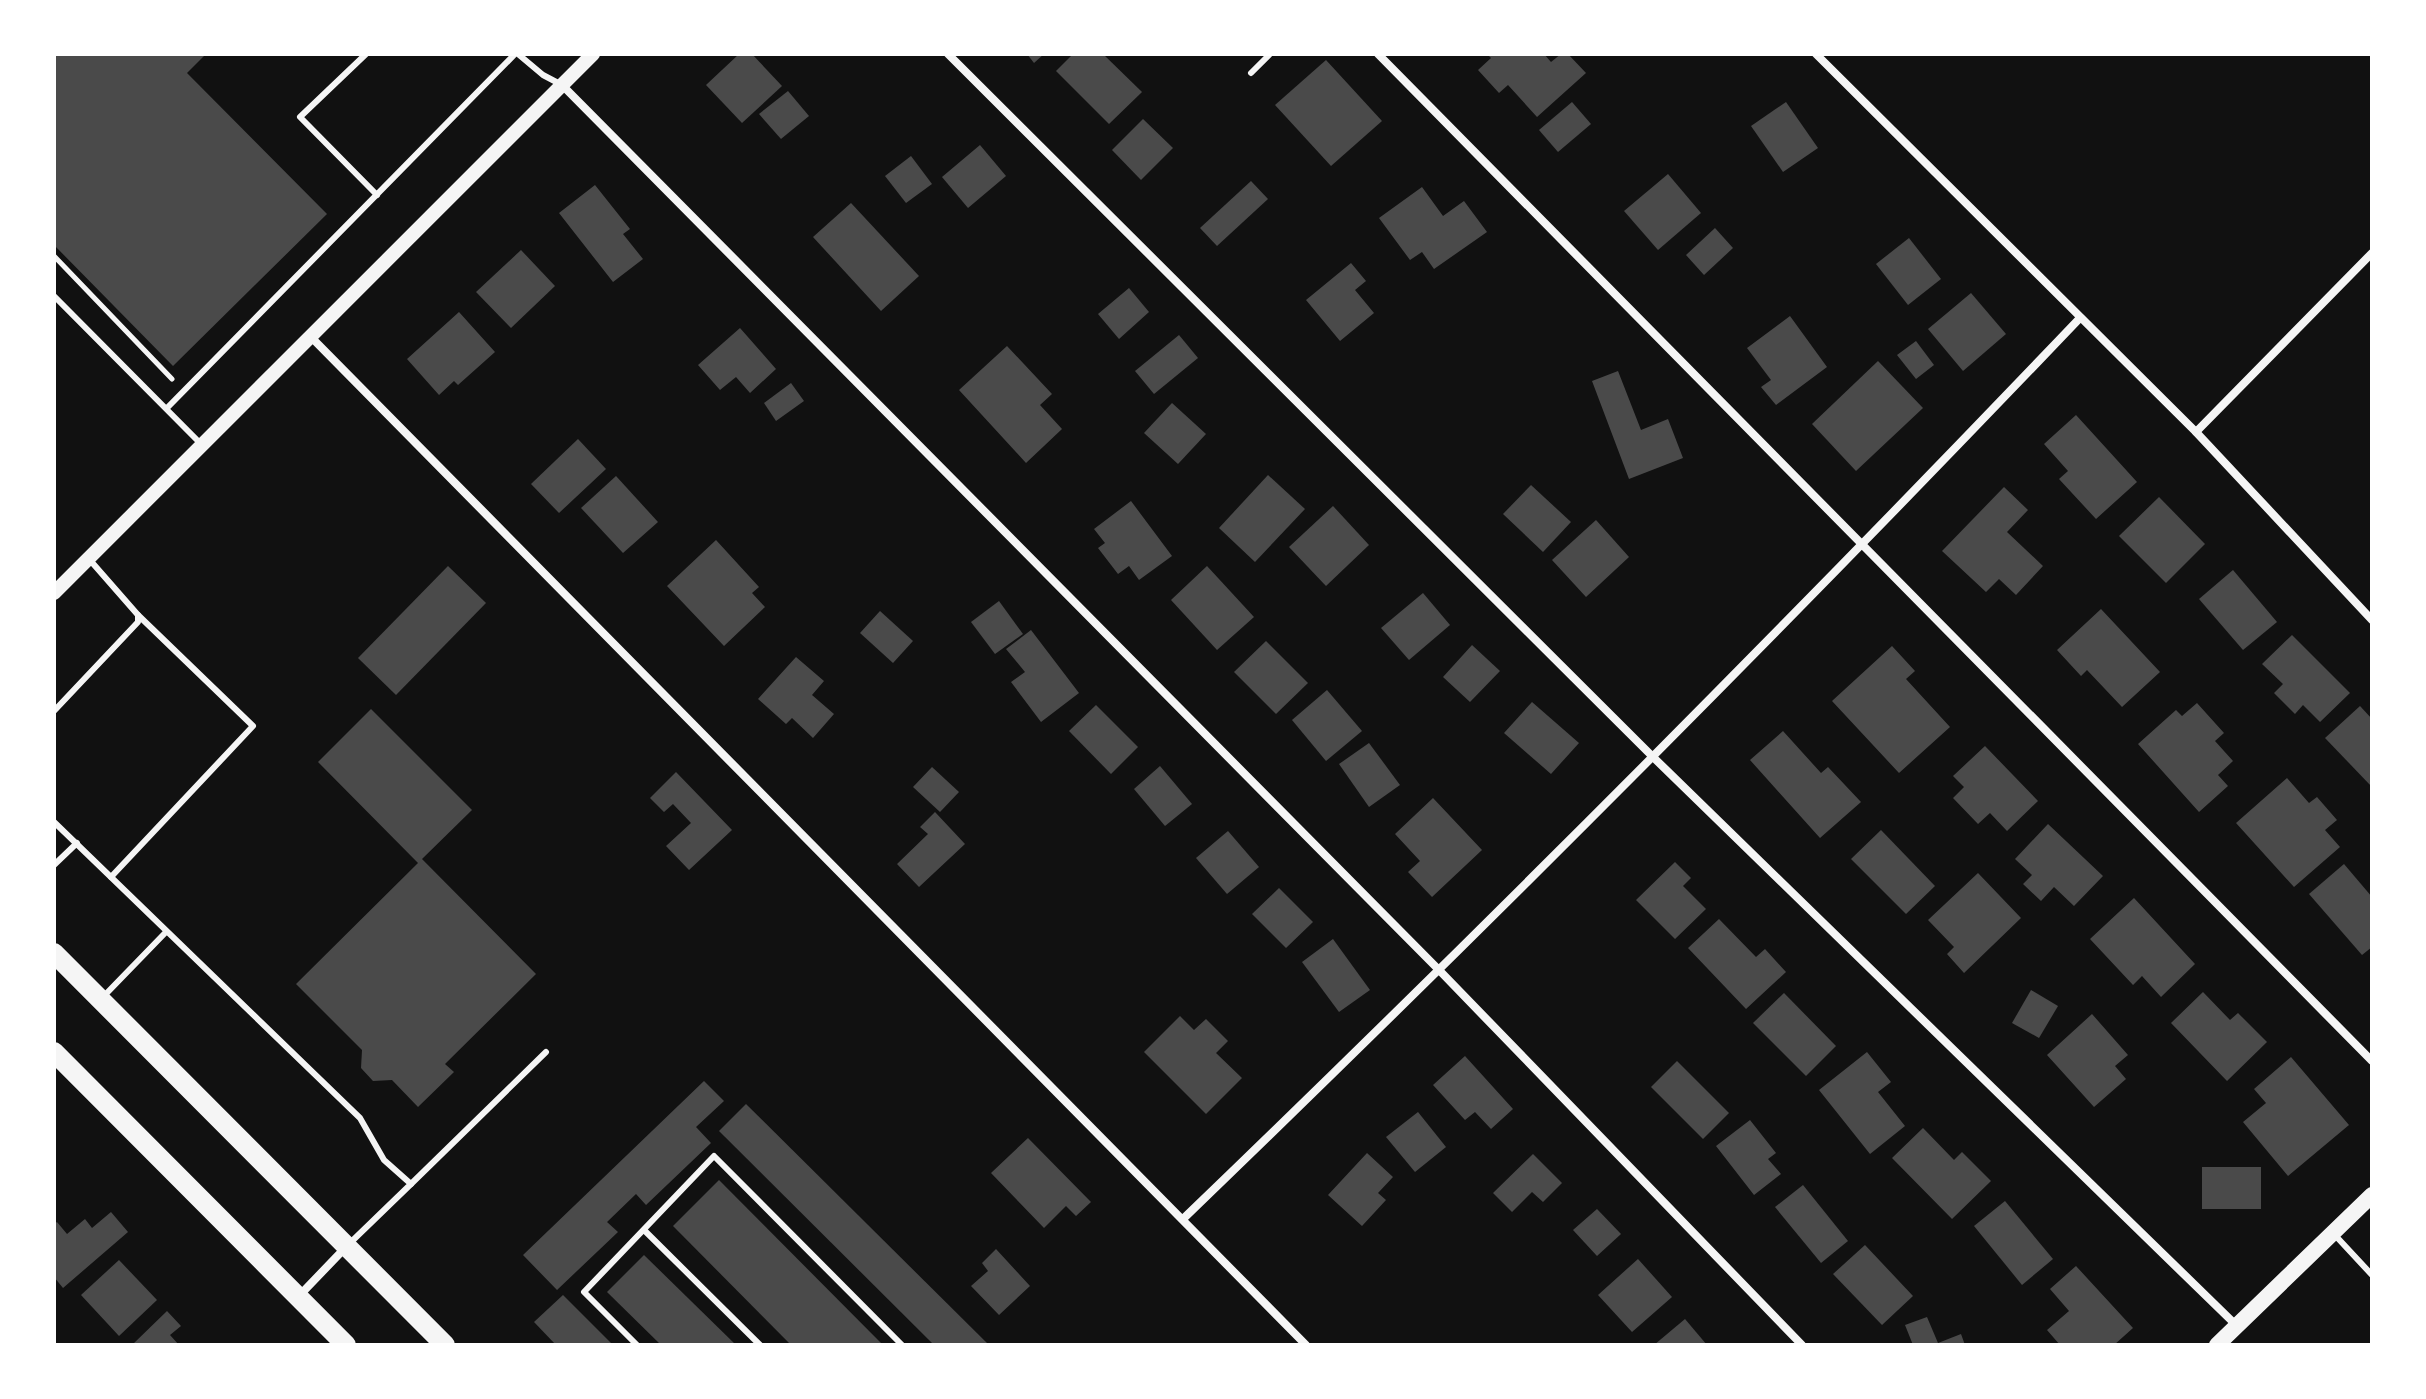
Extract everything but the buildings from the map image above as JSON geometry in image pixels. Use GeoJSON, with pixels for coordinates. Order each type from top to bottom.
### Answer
{"type":"FeatureCollection","features":[{"type":"Feature","properties":{"kind":"main road"},"geometry":{"type":"LineString","coordinates":[[54,953],[445,1345]]}},
{"type":"Feature","properties":{"kind":"main road"},"geometry":{"type":"LineString","coordinates":[[54,1052],[346,1345]]}},
{"type":"Feature","properties":{"kind":"main road"},"geometry":{"type":"LineString","coordinates":[[2217,1345],[2372,1195]]}},
{"type":"Feature","properties":{"kind":"street"},"geometry":{"type":"LineString","coordinates":[[54,593],[593,54]]}},
{"type":"Feature","properties":{"kind":"street"},"geometry":{"type":"LineString","coordinates":[[948,54],[1652,756],[2237,1326]]}},
{"type":"Feature","properties":{"kind":"street"},"geometry":{"type":"LineString","coordinates":[[1378,54],[1865,543],[2372,1061]]}},
{"type":"Feature","properties":{"kind":"street"},"geometry":{"type":"LineString","coordinates":[[1816,54],[2196,432],[2372,620]]}},
{"type":"Feature","properties":{"kind":"street"},"geometry":{"type":"LineString","coordinates":[[562,85],[1440,971],[1802,1345]]}},
{"type":"Feature","properties":{"kind":"street"},"geometry":{"type":"LineString","coordinates":[[2196,432],[2372,253]]}},
{"type":"Feature","properties":{"kind":"street"},"geometry":{"type":"LineString","coordinates":[[1183,1219],[1440,971],[1865,543],[2079,319]]}},
{"type":"Feature","properties":{"kind":"street"},"geometry":{"type":"LineString","coordinates":[[310,336],[1306,1345]]}},
{"type":"Feature","properties":{"kind":"street"},"geometry":{"type":"LineString","coordinates":[[298,1297],[347,1247]]}},
{"type":"Feature","properties":{"kind":"lane"},"geometry":{"type":"LineString","coordinates":[[366,54],[300,117],[377,195]]}},
{"type":"Feature","properties":{"kind":"lane"},"geometry":{"type":"LineString","coordinates":[[167,408],[517,54],[543,75],[562,85]]}},
{"type":"Feature","properties":{"kind":"lane"},"geometry":{"type":"LineString","coordinates":[[1251,73],[1270,54]]}},
{"type":"Feature","properties":{"kind":"lane"},"geometry":{"type":"LineString","coordinates":[[54,296],[203,446]]}},
{"type":"Feature","properties":{"kind":"lane"},"geometry":{"type":"LineString","coordinates":[[89,559],[138,615],[253,726],[111,877]]}},
{"type":"Feature","properties":{"kind":"lane"},"geometry":{"type":"LineString","coordinates":[[54,711],[137,624],[138,615]]}},
{"type":"Feature","properties":{"kind":"lane"},"geometry":{"type":"LineString","coordinates":[[54,822],[360,1118],[384,1160],[411,1184]]}},
{"type":"Feature","properties":{"kind":"lane"},"geometry":{"type":"LineString","coordinates":[[54,865],[77,843]]}},
{"type":"Feature","properties":{"kind":"lane"},"geometry":{"type":"LineString","coordinates":[[100,1000],[166,932]]}},
{"type":"Feature","properties":{"kind":"lane"},"geometry":{"type":"LineString","coordinates":[[347,1247],[546,1052]]}},
{"type":"Feature","properties":{"kind":"lane"},"geometry":{"type":"LineString","coordinates":[[637,1345],[584,1292],[714,1156],[902,1345]]}},
{"type":"Feature","properties":{"kind":"lane"},"geometry":{"type":"LineString","coordinates":[[644,1230],[760,1345]]}},
{"type":"Feature","properties":{"kind":"lane"},"geometry":{"type":"LineString","coordinates":[[2333,1233],[2372,1275]]}},
{"type":"Feature","properties":{"kind":"path"},"geometry":{"type":"LineString","coordinates":[[54,256],[182,390]]}}]}
